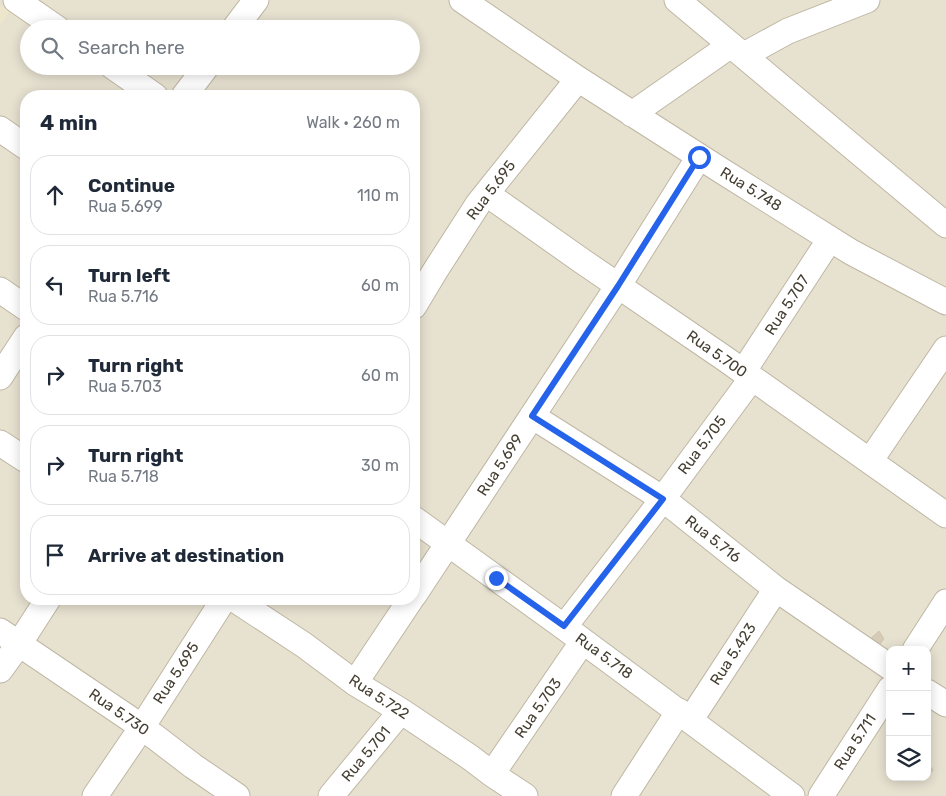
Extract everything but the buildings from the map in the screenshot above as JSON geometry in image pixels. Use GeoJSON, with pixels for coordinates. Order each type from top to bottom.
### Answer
{"type":"FeatureCollection","features":[{"type":"Feature","properties":{"kind":"street"},"geometry":{"type":"LineString","coordinates":[[16,0],[45,20]]}},
{"type":"Feature","properties":{"kind":"street","name":"Rua 5.748"},"geometry":{"type":"LineString","coordinates":[[462,0],[578,80],[830,239],[946,302]]}},
{"type":"Feature","properties":{"kind":"street"},"geometry":{"type":"LineString","coordinates":[[677,0],[946,225]]}},
{"type":"Feature","properties":{"kind":"street"},"geometry":{"type":"LineString","coordinates":[[632,114],[738,50],[866,0]]}},
{"type":"Feature","properties":{"kind":"street"},"geometry":{"type":"LineString","coordinates":[[240,20],[252,1]]}},
{"type":"Feature","properties":{"kind":"street"},"geometry":{"type":"LineString","coordinates":[[125,75],[146,90]]}},
{"type":"Feature","properties":{"kind":"street"},"geometry":{"type":"LineString","coordinates":[[189,90],[200,75]]}},
{"type":"Feature","properties":{"kind":"street","name":"Rua 5.695"},"geometry":{"type":"LineString","coordinates":[[420,296],[478,204],[578,80]]}},
{"type":"Feature","properties":{"kind":"street"},"geometry":{"type":"LineString","coordinates":[[0,129],[20,143]]}},
{"type":"Feature","properties":{"kind":"street","name":"Rua 5.699"},"geometry":{"type":"LineString","coordinates":[[420,586],[618,286],[699,157]]}},
{"type":"Feature","properties":{"kind":"street","name":"Rua 5.700"},"geometry":{"type":"LineString","coordinates":[[486,194],[748,375],[946,515]]}},
{"type":"Feature","properties":{"kind":"street","name":"Rua 5.707"},"geometry":{"type":"LineString","coordinates":[[748,375],[830,239]]}},
{"type":"Feature","properties":{"kind":"street"},"geometry":{"type":"LineString","coordinates":[[0,290],[20,304]]}},
{"type":"Feature","properties":{"kind":"street"},"geometry":{"type":"LineString","coordinates":[[0,377],[20,346]]}},
{"type":"Feature","properties":{"kind":"street"},"geometry":{"type":"LineString","coordinates":[[870,461],[946,349]]}},
{"type":"Feature","properties":{"kind":"street","name":"Rua 5.705"},"geometry":{"type":"LineString","coordinates":[[658,506],[748,375]]}},
{"type":"Feature","properties":{"kind":"street","name":"Rua 5.716"},"geometry":{"type":"LineString","coordinates":[[532,416],[776,589],[886,664]]}},
{"type":"Feature","properties":{"kind":"street"},"geometry":{"type":"LineString","coordinates":[[0,443],[20,456]]}},
{"type":"Feature","properties":{"kind":"street","name":"Rua 5.703"},"geometry":{"type":"LineString","coordinates":[[492,774],[574,634],[658,506]]}},
{"type":"Feature","properties":{"kind":"street","name":"Rua 5.718"},"geometry":{"type":"LineString","coordinates":[[420,523],[685,715],[792,796]]}},
{"type":"Feature","properties":{"kind":"street","name":"Rua 5.423"},"geometry":{"type":"LineString","coordinates":[[624,796],[776,589]]}},
{"type":"Feature","properties":{"kind":"street"},"geometry":{"type":"LineString","coordinates":[[918,646],[946,602]]}},
{"type":"Feature","properties":{"kind":"street"},"geometry":{"type":"LineString","coordinates":[[0,670],[10,638],[42,605]]}},
{"type":"Feature","properties":{"kind":"street","name":"Rua 5.695"},"geometry":{"type":"LineString","coordinates":[[95,796],[220,605]]}},
{"type":"Feature","properties":{"kind":"street","name":"Rua 5.722"},"geometry":{"type":"LineString","coordinates":[[243,605],[355,683],[401,711],[525,796]]}},
{"type":"Feature","properties":{"kind":"street"},"geometry":{"type":"LineString","coordinates":[[355,683],[407,605]]}},
{"type":"Feature","properties":{"kind":"street","name":"Rua 5.730"},"geometry":{"type":"LineString","coordinates":[[10,638],[142,727],[193,766],[237,796]]}},
{"type":"Feature","properties":{"kind":"street","name":"Rua 5.711"},"geometry":{"type":"LineString","coordinates":[[821,796],[889,691]]}},
{"type":"Feature","properties":{"kind":"street"},"geometry":{"type":"LineString","coordinates":[[931,695],[946,704]]}},
{"type":"Feature","properties":{"kind":"street","name":"Rua 5.701"},"geometry":{"type":"LineString","coordinates":[[331,796],[401,711]]}},
{"type":"Feature","properties":{"kind":"shaded area"},"geometry":{"type":"Polygon","coordinates":[[[0,0],[946,0],[946,796],[0,796],[0,0]]]}},
{"type":"Feature","properties":{"kind":"shaded area"},"geometry":{"type":"Polygon","coordinates":[[[0,5],[9,12],[0,25],[0,5]]]}},
{"type":"Feature","properties":{"kind":"route"},"geometry":{"type":"LineString","coordinates":[[496,578],[564,626],[663,499],[532,416],[618,286],[699,157]]}}]}
